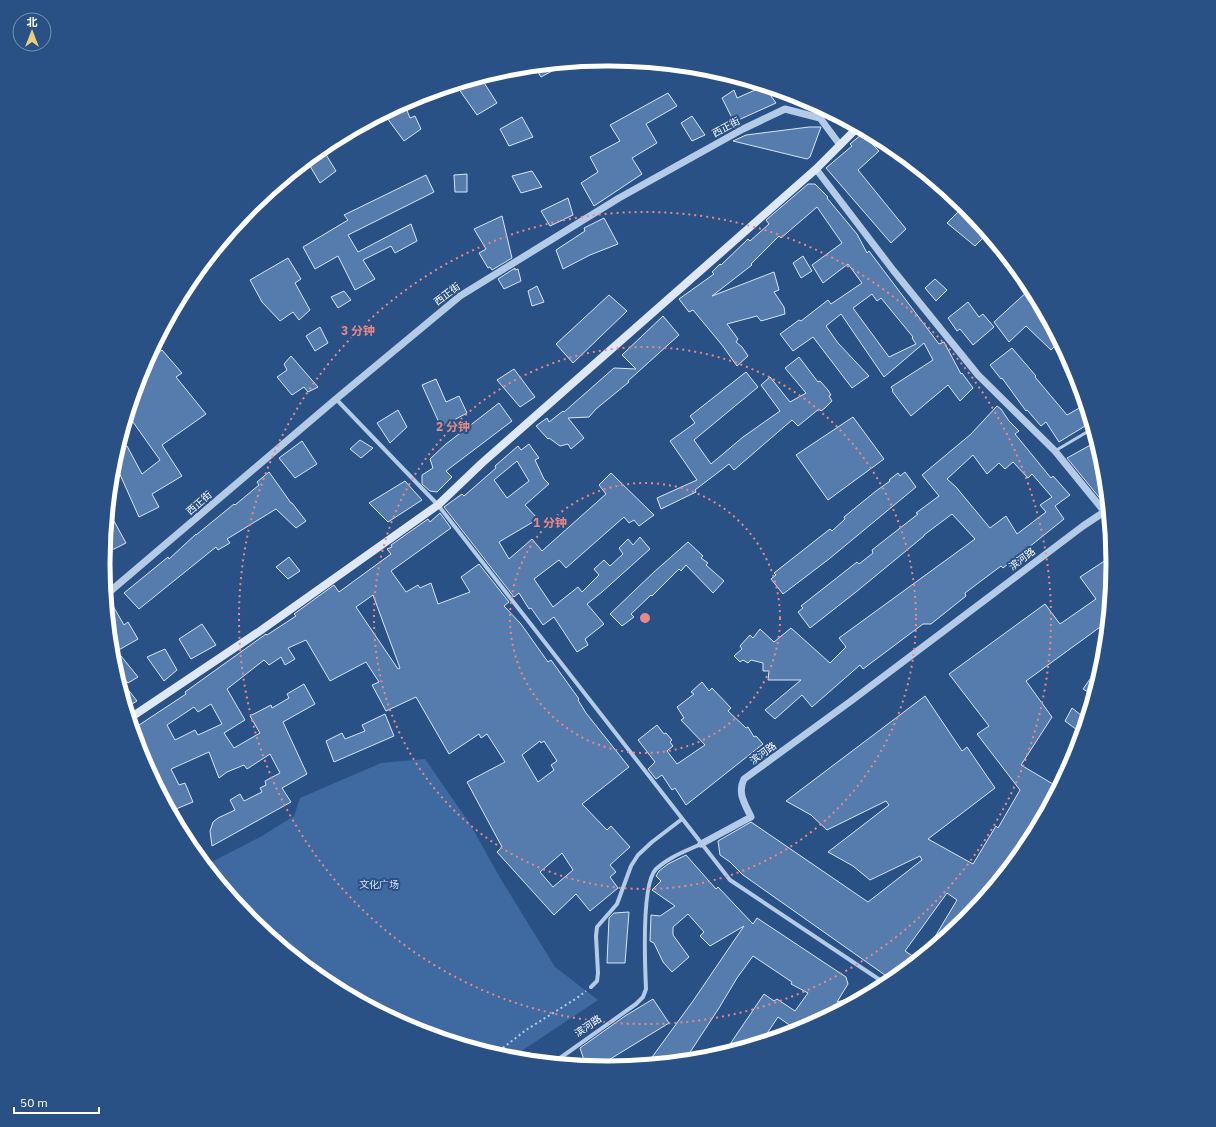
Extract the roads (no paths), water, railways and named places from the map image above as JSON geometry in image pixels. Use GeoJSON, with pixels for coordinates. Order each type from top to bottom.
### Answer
{"type":"FeatureCollection","features":[{"type":"Feature","properties":{"kind":"main road"},"geometry":{"type":"LineString","coordinates":[[134,715],[260,631],[438,505],[488,458],[816,169],[854,131]]}},
{"type":"Feature","properties":{"kind":"street","name":"西正街"},"geometry":{"type":"LineString","coordinates":[[112,590],[336,398],[460,296],[620,198],[743,129],[785,109],[820,118],[840,145]]}},
{"type":"Feature","properties":{"kind":"street"},"geometry":{"type":"LineString","coordinates":[[816,169],[892,270],[978,375],[1055,451],[1102,507]]}},
{"type":"Feature","properties":{"kind":"street"},"geometry":{"type":"LineString","coordinates":[[336,398],[438,505],[730,880],[880,980]]}},
{"type":"Feature","properties":{"kind":"street","name":"滨河路"},"geometry":{"type":"LineString","coordinates":[[558,1058],[629,1010],[643,997],[646,989],[645,935],[648,886],[652,876],[656,870],[675,856],[751,817],[741,795],[741,786],[744,779],[851,701],[1077,531],[1102,514]]}},
{"type":"Feature","properties":{"kind":"street"},"geometry":{"type":"LineString","coordinates":[[591,987],[596,981],[598,973],[597,927],[617,904],[631,866],[638,855],[682,819]]}},
{"type":"Feature","properties":{"kind":"lane"},"geometry":{"type":"LineString","coordinates":[[1055,451],[1088,431]]}},
{"type":"Feature","properties":{"kind":"park label","name":"文化广场"},"geometry":{"type":"Point","coordinates":[379,884]}}]}
